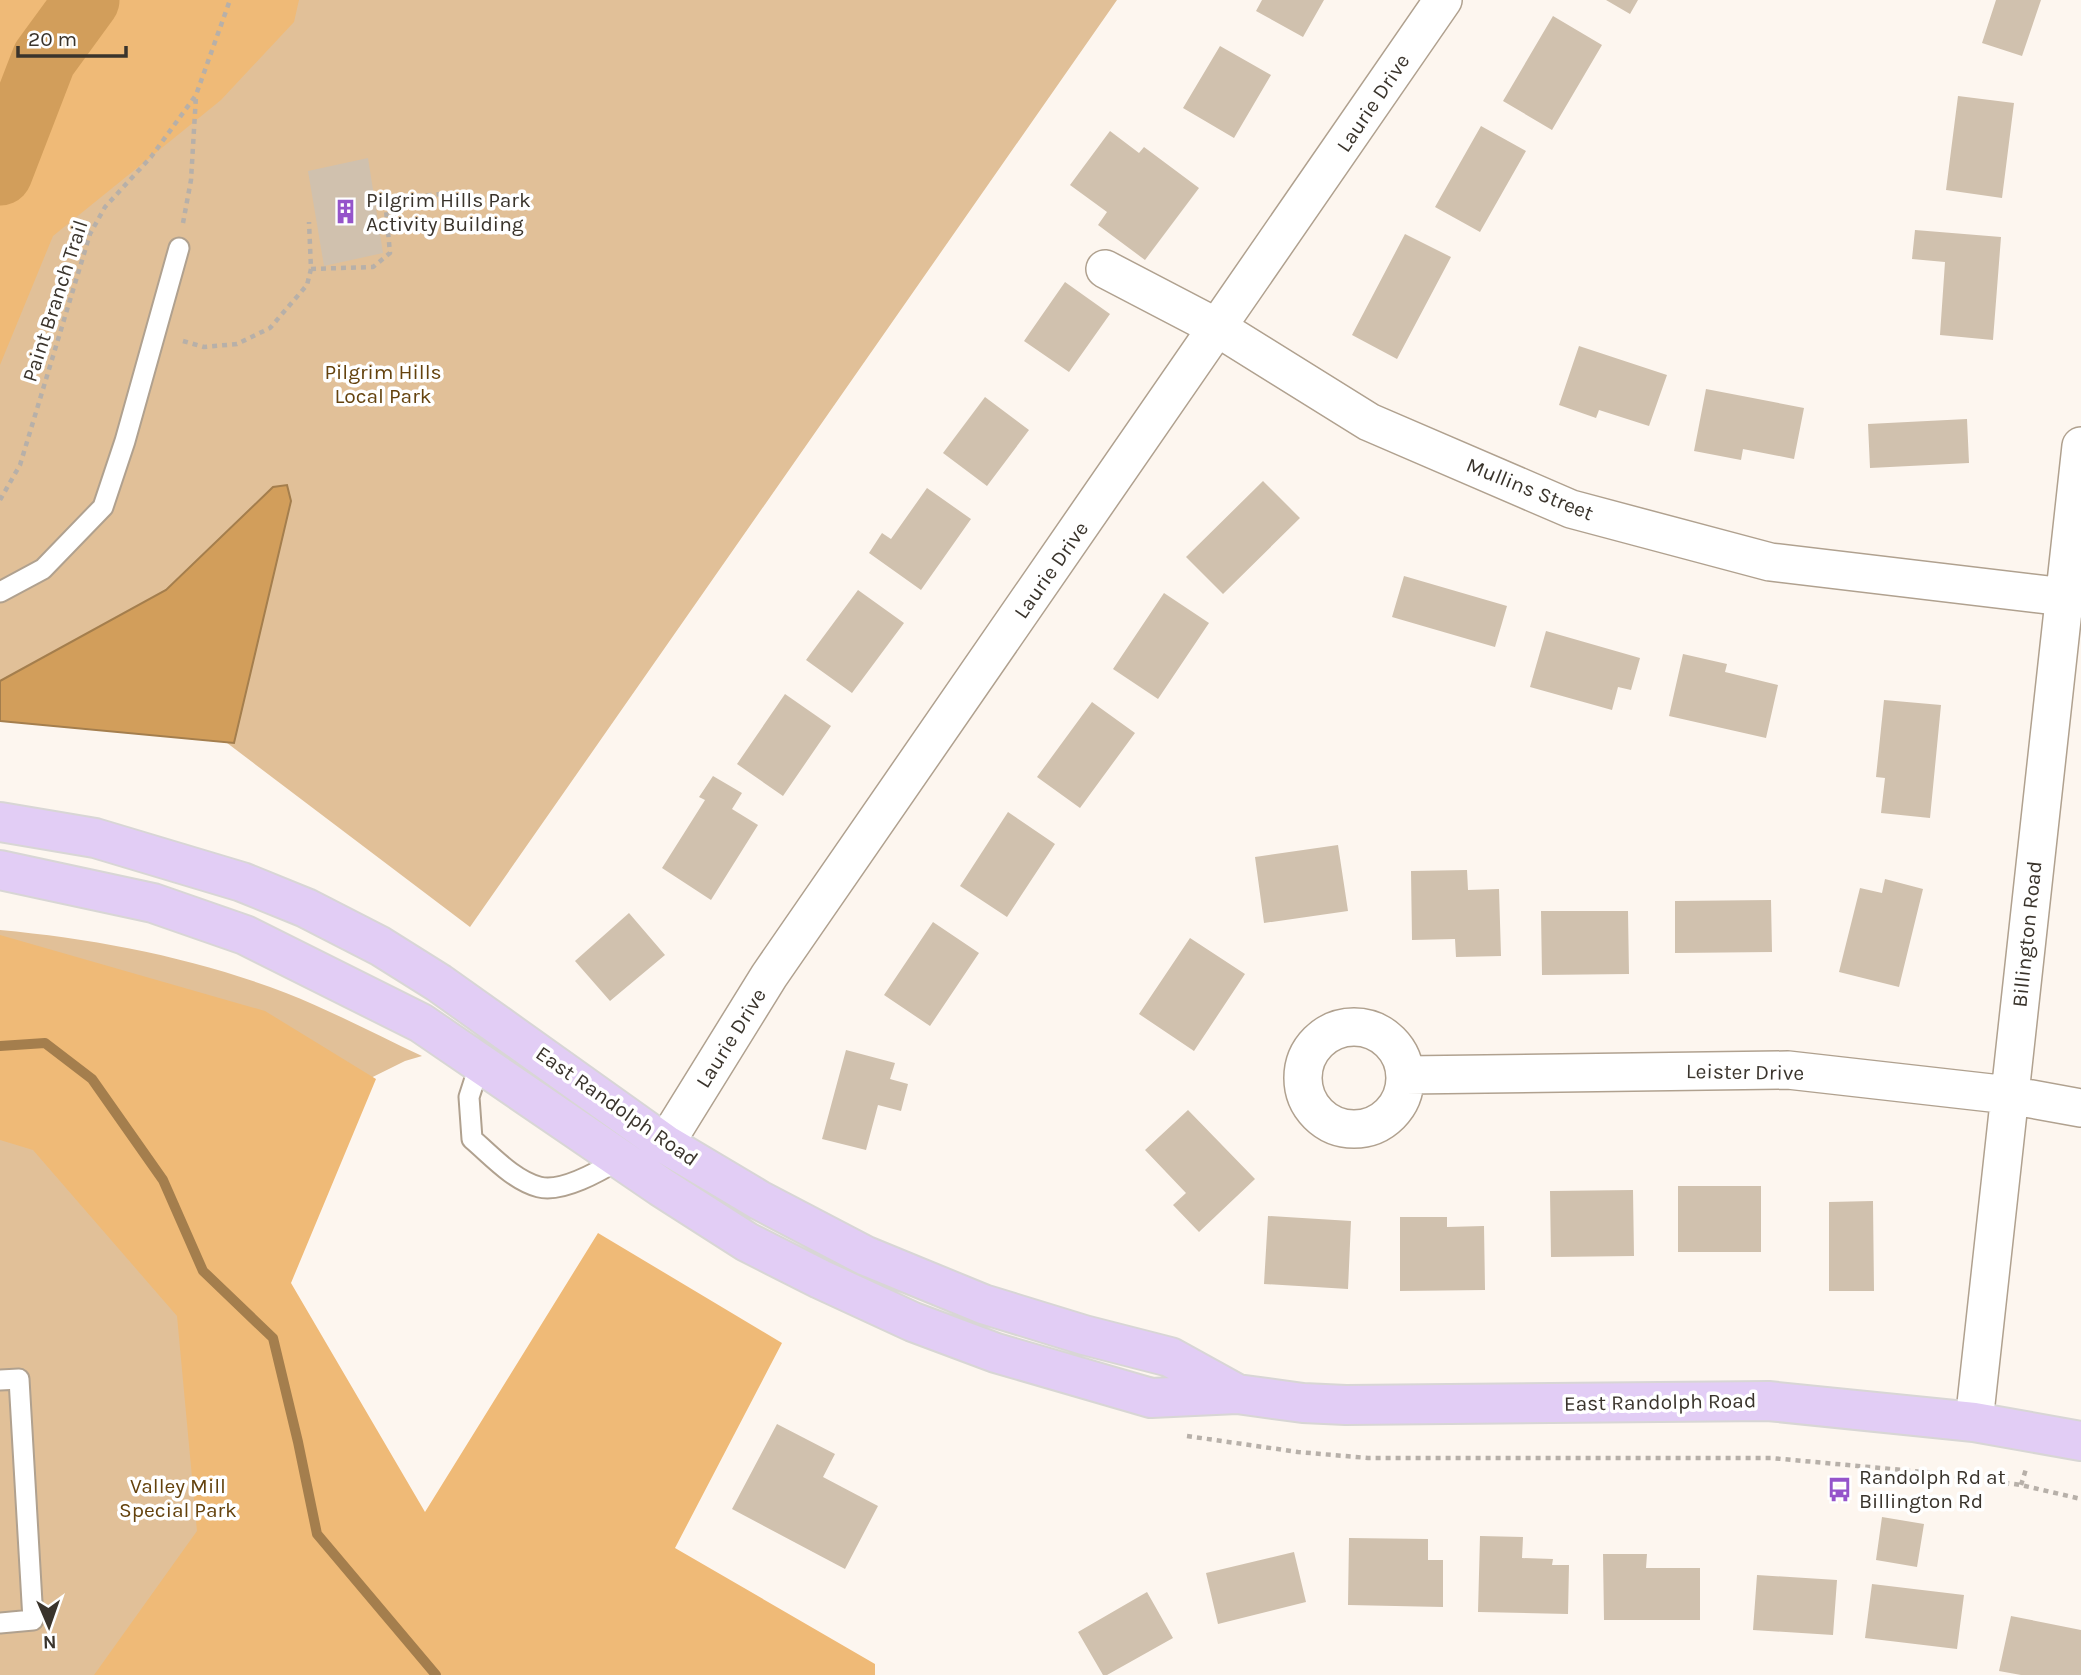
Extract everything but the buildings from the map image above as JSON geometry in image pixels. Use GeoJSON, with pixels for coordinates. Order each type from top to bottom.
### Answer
{"type":"FeatureCollection","features":[{"type":"Feature","properties":{"kind":"main road","name":"East Randolph Road"},"geometry":{"type":"LineString","coordinates":[[0,821],[95,838],[242,882],[306,908],[380,946],[439,982],[665,1144],[759,1200],[866,1256],[983,1304],[1084,1335],[1170,1357],[1237,1394]]}},
{"type":"Feature","properties":{"kind":"main road","name":"East Randolph Road"},"geometry":{"type":"LineString","coordinates":[[0,870],[153,904],[245,935],[421,1023],[747,1242],[913,1322],[996,1353],[1151,1398],[1237,1394],[1303,1403],[1346,1405],[1768,1401],[1974,1422],[2081,1441]]}},
{"type":"Feature","properties":{"kind":"street","name":"Laurie Drive"},"geometry":{"type":"LineString","coordinates":[[665,1144],[769,976],[1443,0]]}},
{"type":"Feature","properties":{"kind":"street","name":"Mullins Street"},"geometry":{"type":"LineString","coordinates":[[1105,270],[1218,328],[1369,422],[1571,509],[1770,562],[2072,598]]}},
{"type":"Feature","properties":{"kind":"street","name":"Billington Road"},"geometry":{"type":"LineString","coordinates":[[1974,1422],[2009,1095],[2072,598],[2081,446]]}},
{"type":"Feature","properties":{"kind":"street","name":"Leister Drive"},"geometry":{"type":"LineString","coordinates":[[1406,1075],[1788,1070],[2009,1095],[2081,1108]]}},
{"type":"Feature","properties":{"kind":"lane"},"geometry":{"type":"LineString","coordinates":[[0,592],[43,569],[103,507],[125,441],[179,248]]}},
{"type":"Feature","properties":{"kind":"lane"},"geometry":{"type":"LineString","coordinates":[[480,1063],[468,1097],[472,1139],[513,1174],[540,1187],[563,1185],[589,1177],[620,1159]]}},
{"type":"Feature","properties":{"kind":"lane"},"geometry":{"type":"LineString","coordinates":[[0,1380],[19,1379],[33,1620],[0,1623]]}},
{"type":"Feature","properties":{"kind":"path","name":"Paint Branch Trail"},"geometry":{"type":"LineString","coordinates":[[179,248],[191,180],[196,95],[230,0]]}},
{"type":"Feature","properties":{"kind":"path","name":"Paint Branch Trail"},"geometry":{"type":"LineString","coordinates":[[0,500],[20,465],[89,234],[105,207],[150,157],[196,95]]}},
{"type":"Feature","properties":{"kind":"path"},"geometry":{"type":"LineString","coordinates":[[311,269],[373,267],[390,253],[385,199],[454,193]]}},
{"type":"Feature","properties":{"kind":"path"},"geometry":{"type":"LineString","coordinates":[[155,332],[204,347],[237,344],[270,328],[307,285],[311,269],[309,222]]}},
{"type":"Feature","properties":{"kind":"green space","name":"Pilgrim Hills Local Park"},"geometry":{"type":"Polygon","coordinates":[[[0,0],[1117,0],[470,927],[202,724],[0,721],[0,0]]]}},
{"type":"Feature","properties":{"kind":"green space","name":"Valley Mill Special Park"},"geometry":{"type":"Polygon","coordinates":[[[0,930],[109,945],[217,970],[303,1000],[422,1056],[405,1061],[183,1171],[502,1675],[0,1675],[0,930]]]}},
{"type":"Feature","properties":{"kind":"shaded area"},"geometry":{"type":"Polygon","coordinates":[[[0,0],[299,0],[294,22],[221,100],[53,236],[0,365],[0,0]]]}},
{"type":"Feature","properties":{"kind":"shaded area"},"geometry":{"type":"Polygon","coordinates":[[[287,485],[291,501],[234,743],[0,721],[0,681],[166,590],[273,487],[287,485]]]}},
{"type":"Feature","properties":{"kind":"shaded area"},"geometry":{"type":"Polygon","coordinates":[[[0,935],[265,1011],[376,1079],[291,1283],[425,1512],[598,1233],[782,1343],[675,1548],[875,1664],[875,1675],[94,1675],[197,1531],[177,1316],[33,1150],[0,1140],[0,935]]]}},
{"type":"Feature","properties":{"kind":"waterway"},"geometry":{"type":"LineString","coordinates":[[0,173],[44,59],[87,0]]}},
{"type":"Feature","properties":{"kind":"waterway"},"geometry":{"type":"LineString","coordinates":[[0,1046],[45,1043],[92,1079],[163,1180],[203,1271],[273,1338],[317,1534],[436,1675]]}},
{"type":"Feature","properties":{"kind":"place","name":"Pilgrim Hills Park Activity Building"},"geometry":{"type":"Point","coordinates":[346,212]}},
{"type":"Feature","properties":{"kind":"place","name":"Randolph Rd at Billington Rd"},"geometry":{"type":"Point","coordinates":[1839,1489]}}]}
